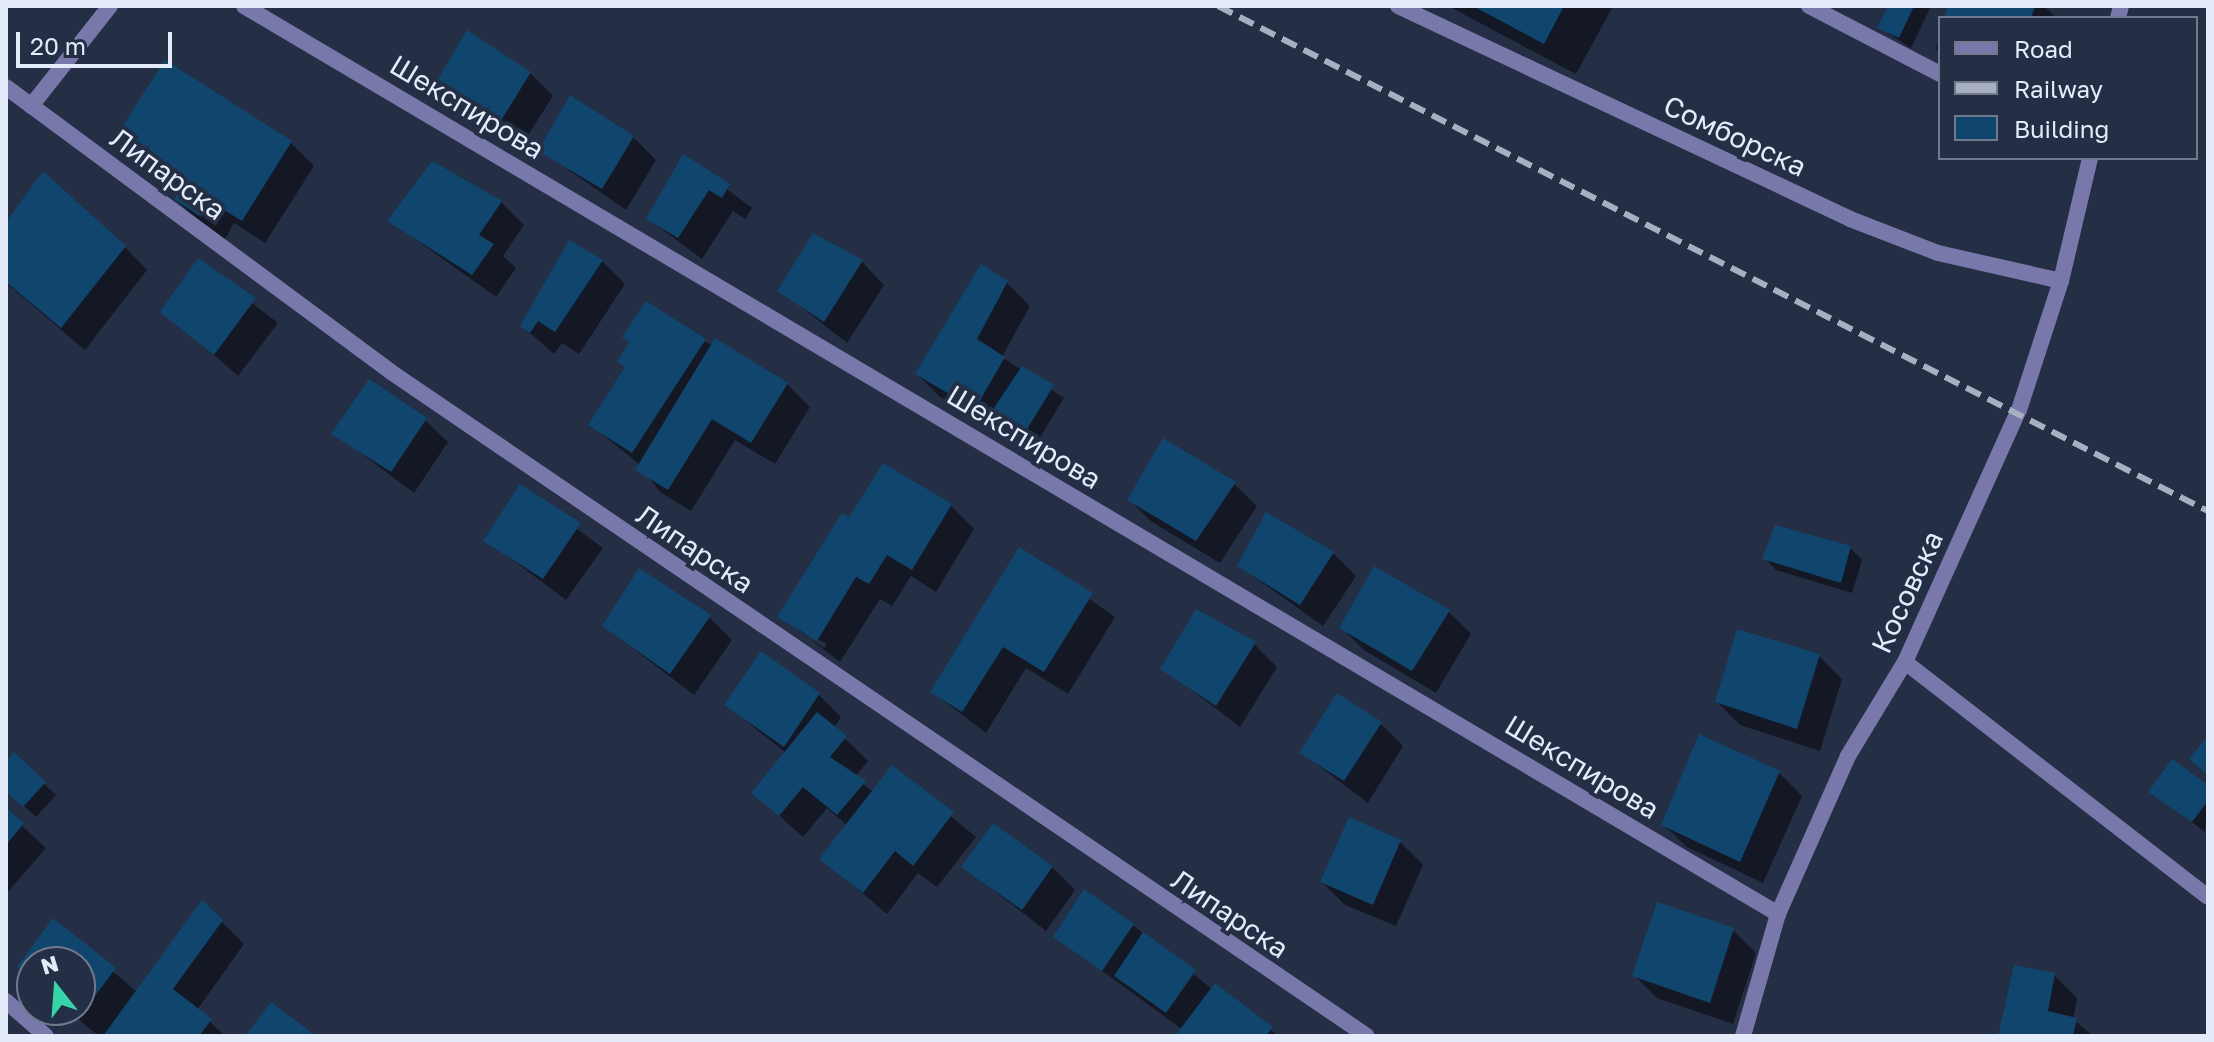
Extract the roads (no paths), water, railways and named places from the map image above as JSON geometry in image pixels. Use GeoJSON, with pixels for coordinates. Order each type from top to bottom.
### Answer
{"type":"FeatureCollection","features":[{"type":"Feature","properties":{"kind":"street"},"geometry":{"type":"LineString","coordinates":[[31,106],[110,6]]}},
{"type":"Feature","properties":{"kind":"street","name":"Шекспирова"},"geometry":{"type":"LineString","coordinates":[[244,6],[1778,914]]}},
{"type":"Feature","properties":{"kind":"street","name":"Сомборска"},"geometry":{"type":"LineString","coordinates":[[1398,6],[1850,219],[1938,253],[2061,281]]}},
{"type":"Feature","properties":{"kind":"street"},"geometry":{"type":"LineString","coordinates":[[1809,6],[1938,73]]}},
{"type":"Feature","properties":{"kind":"street","name":"Липарска"},"geometry":{"type":"LineString","coordinates":[[6,87],[404,381],[1367,1036]]}},
{"type":"Feature","properties":{"kind":"street","name":"Косовска"},"geometry":{"type":"LineString","coordinates":[[1743,1036],[1778,914],[1848,756],[1905,662],[2019,410],[2061,281],[2090,160]]}},
{"type":"Feature","properties":{"kind":"street"},"geometry":{"type":"LineString","coordinates":[[1905,662],[2208,897]]}},
{"type":"Feature","properties":{"kind":"street"},"geometry":{"type":"LineString","coordinates":[[6,1001],[46,1036]]}},
{"type":"Feature","properties":{"kind":"railway"},"geometry":{"type":"LineString","coordinates":[[1218,6],[2208,511]]}}]}
